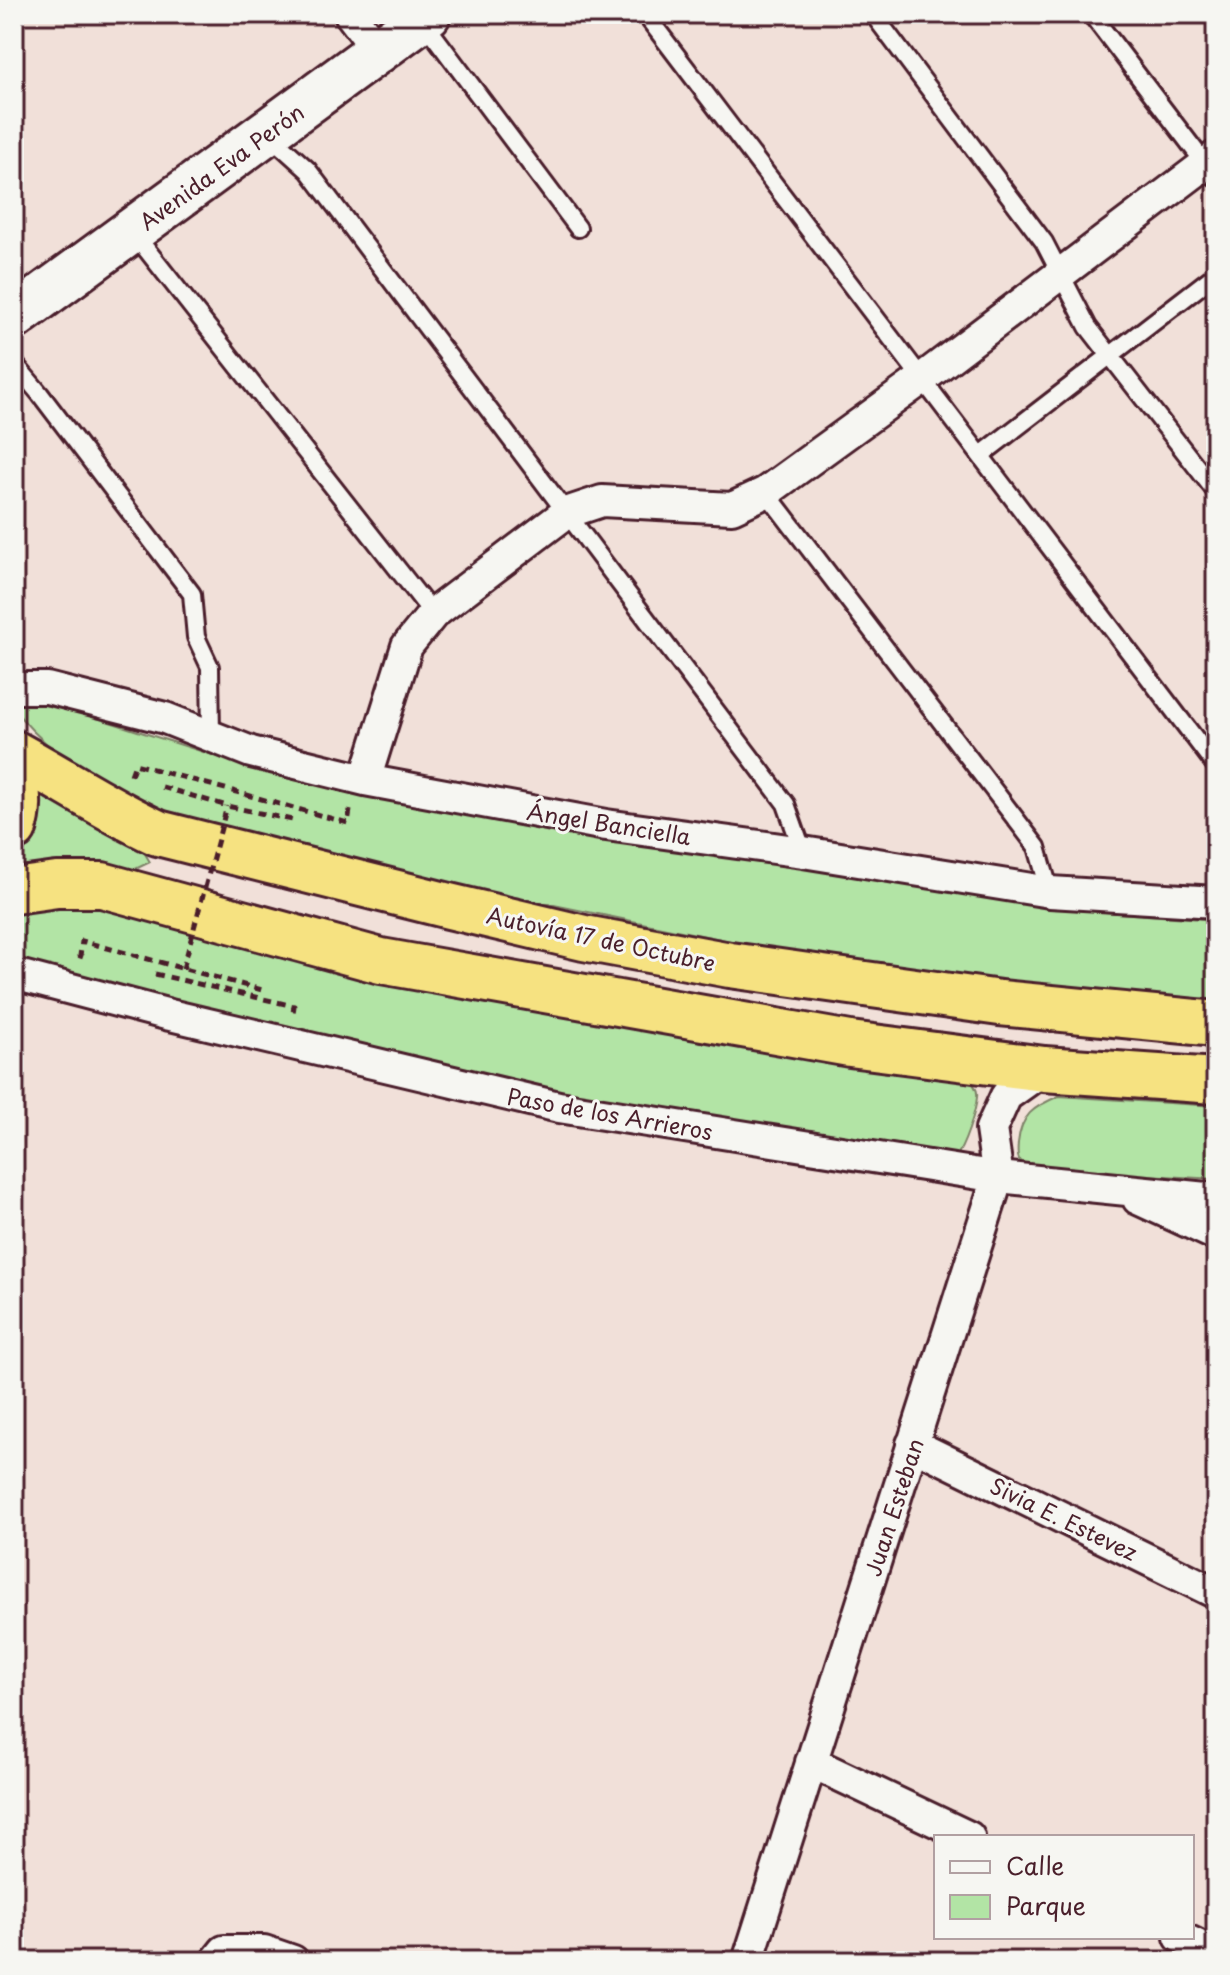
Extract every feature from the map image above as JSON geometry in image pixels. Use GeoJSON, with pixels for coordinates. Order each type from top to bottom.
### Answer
{"type":"FeatureCollection","features":[{"type":"Feature","properties":{"kind":"highway","name":"Autovía 17 de Octubre"},"geometry":{"type":"LineString","coordinates":[[14,753],[122,816],[158,833],[584,938],[730,965],[1000,1003],[1216,1024]]}},
{"type":"Feature","properties":{"kind":"highway"},"geometry":{"type":"LineString","coordinates":[[14,780],[19,791],[14,828]]}},
{"type":"Feature","properties":{"kind":"highway"},"geometry":{"type":"LineString","coordinates":[[14,891],[57,885],[102,885],[381,961],[850,1044],[1044,1069],[1216,1081]]}},
{"type":"Feature","properties":{"kind":"street"},"geometry":{"type":"LineString","coordinates":[[350,14],[378,51]]}},
{"type":"Feature","properties":{"kind":"street","name":"Avenida Eva Perón"},"geometry":{"type":"LineString","coordinates":[[14,317],[425,16]]}},
{"type":"Feature","properties":{"kind":"street"},"geometry":{"type":"LineString","coordinates":[[365,780],[407,646],[433,614],[566,513],[602,501],[732,508],[766,492],[1061,273],[1212,166]]}},
{"type":"Feature","properties":{"kind":"street","name":"Ángel Banciella"},"geometry":{"type":"LineString","coordinates":[[14,688],[47,688],[165,718],[251,752],[365,780],[606,825],[803,852],[1050,892],[1216,902]]}},
{"type":"Feature","properties":{"kind":"street","name":"Paso de los Arrieros"},"geometry":{"type":"LineString","coordinates":[[14,974],[559,1107],[998,1177],[1216,1199]]}},
{"type":"Feature","properties":{"kind":"street","name":"Juan Esteban"},"geometry":{"type":"LineString","coordinates":[[748,1961],[998,1177],[991,1129],[1006,1096],[1044,1069]]}},
{"type":"Feature","properties":{"kind":"street"},"geometry":{"type":"LineString","coordinates":[[1118,1190],[1216,1235]]}},
{"type":"Feature","properties":{"kind":"street","name":"Sivia E. Estevez"},"geometry":{"type":"LineString","coordinates":[[912,1444],[1216,1593]]}},
{"type":"Feature","properties":{"kind":"street"},"geometry":{"type":"LineString","coordinates":[[811,1762],[965,1835]]}},
{"type":"Feature","properties":{"kind":"street"},"geometry":{"type":"LineString","coordinates":[[1184,1939],[1216,1954]]}},
{"type":"Feature","properties":{"kind":"street"},"geometry":{"type":"LineString","coordinates":[[220,1956],[264,1951],[293,1961]]}},
{"type":"Feature","properties":{"kind":"lane"},"geometry":{"type":"LineString","coordinates":[[645,14],[1216,766]]}},
{"type":"Feature","properties":{"kind":"lane"},"geometry":{"type":"LineString","coordinates":[[873,14],[1044,242],[1088,327],[1216,492]]}},
{"type":"Feature","properties":{"kind":"lane"},"geometry":{"type":"LineString","coordinates":[[1091,14],[1212,166]]}},
{"type":"Feature","properties":{"kind":"lane"},"geometry":{"type":"LineString","coordinates":[[425,16],[578,228]]}},
{"type":"Feature","properties":{"kind":"lane"},"geometry":{"type":"LineString","coordinates":[[267,133],[308,170],[786,804],[803,852]]}},
{"type":"Feature","properties":{"kind":"lane"},"geometry":{"type":"LineString","coordinates":[[132,231],[433,614]]}},
{"type":"Feature","properties":{"kind":"lane"},"geometry":{"type":"LineString","coordinates":[[981,455],[1216,274]]}},
{"type":"Feature","properties":{"kind":"lane"},"geometry":{"type":"LineString","coordinates":[[14,363],[192,594],[196,637],[210,667],[211,736]]}},
{"type":"Feature","properties":{"kind":"lane"},"geometry":{"type":"LineString","coordinates":[[766,492],[1037,847],[1050,892]]}},
{"type":"Feature","properties":{"kind":"path"},"geometry":{"type":"LineString","coordinates":[[129,778],[135,764],[348,823],[350,808]]}},
{"type":"Feature","properties":{"kind":"path"},"geometry":{"type":"LineString","coordinates":[[157,786],[227,806],[297,821]]}},
{"type":"Feature","properties":{"kind":"path"},"geometry":{"type":"LineString","coordinates":[[183,969],[227,806]]}},
{"type":"Feature","properties":{"kind":"green space"},"geometry":{"type":"Polygon","coordinates":[[[14,700],[72,710],[260,770],[367,795],[1049,908],[1216,920],[1216,1003],[1028,985],[803,956],[461,886],[182,816],[121,795],[65,761],[14,710],[14,700]]]}},
{"type":"Feature","properties":{"kind":"green space"},"geometry":{"type":"Polygon","coordinates":[[[14,753],[122,816],[150,862],[102,885],[14,891],[14,753]]]}},
{"type":"Feature","properties":{"kind":"green space"},"geometry":{"type":"Polygon","coordinates":[[[68,898],[969,1080],[977,1092],[974,1111],[966,1138],[955,1158],[560,1098],[14,963],[14,906],[68,898]]]}},
{"type":"Feature","properties":{"kind":"green space"},"geometry":{"type":"Polygon","coordinates":[[[1059,1096],[1216,1106],[1216,1179],[1025,1168],[1018,1154],[1022,1125],[1035,1108],[1059,1096]]]}}]}
